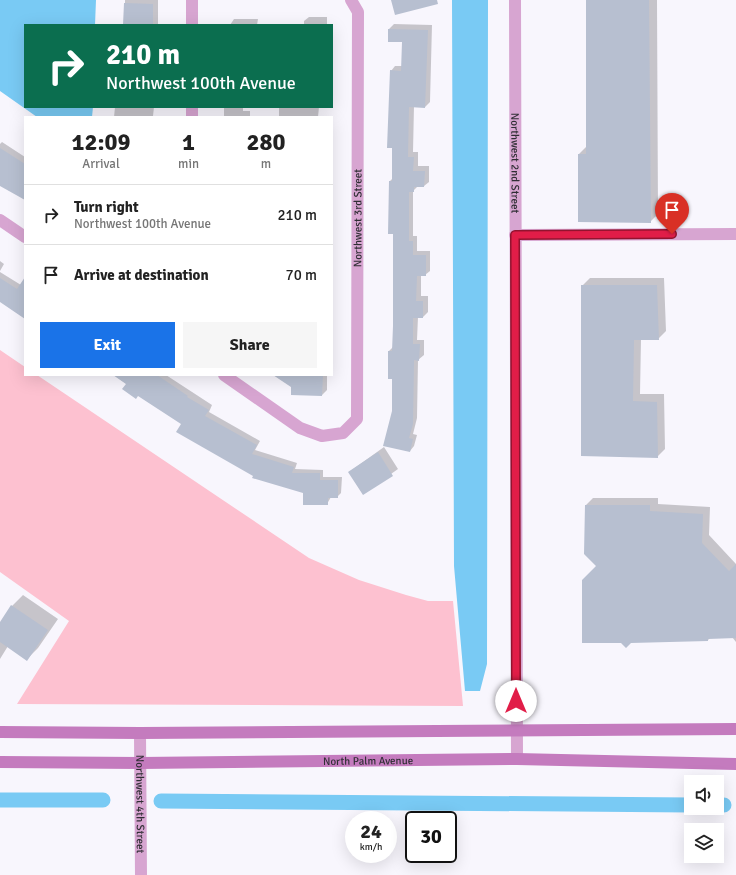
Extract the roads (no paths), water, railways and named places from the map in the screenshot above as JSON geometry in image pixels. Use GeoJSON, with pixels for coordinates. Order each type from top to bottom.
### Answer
{"type":"FeatureCollection","features":[{"type":"Feature","properties":{"kind":"main road"},"geometry":{"type":"LineString","coordinates":[[0,732],[140,733],[516,729],[736,729]]}},
{"type":"Feature","properties":{"kind":"main road","name":"North Palm Avenue"},"geometry":{"type":"LineString","coordinates":[[0,762],[140,763],[517,759],[736,764]]}},
{"type":"Feature","properties":{"kind":"street"},"geometry":{"type":"LineString","coordinates":[[192,0],[192,24]]}},
{"type":"Feature","properties":{"kind":"street","name":"Northwest 3rd Street"},"geometry":{"type":"LineString","coordinates":[[225,376],[300,428],[322,436],[343,433],[357,419],[358,12],[352,0]]}},
{"type":"Feature","properties":{"kind":"street","name":"Northwest 2nd Street"},"geometry":{"type":"LineString","coordinates":[[515,0],[517,759]]}},
{"type":"Feature","properties":{"kind":"street"},"geometry":{"type":"LineString","coordinates":[[0,220],[24,236]]}},
{"type":"Feature","properties":{"kind":"street"},"geometry":{"type":"LineString","coordinates":[[515,235],[736,234]]}},
{"type":"Feature","properties":{"kind":"street","name":"Northwest 4th Street"},"geometry":{"type":"LineString","coordinates":[[140,733],[141,875]]}},
{"type":"Feature","properties":{"kind":"water"},"geometry":{"type":"Polygon","coordinates":[[[0,0],[96,0],[95,24],[24,24],[24,108],[0,91],[0,0]]]}},
{"type":"Feature","properties":{"kind":"water"},"geometry":{"type":"Polygon","coordinates":[[[452,0],[488,0],[487,664],[480,691],[465,691],[454,566],[452,0]]]}},
{"type":"Feature","properties":{"kind":"water"},"geometry":{"type":"Polygon","coordinates":[[[24,108],[93,108],[92,116],[36,116],[24,108]]]}},
{"type":"Feature","properties":{"kind":"waterway"},"geometry":{"type":"LineString","coordinates":[[0,800],[103,800]]}},
{"type":"Feature","properties":{"kind":"waterway"},"geometry":{"type":"LineString","coordinates":[[161,801],[684,805]]}}]}
